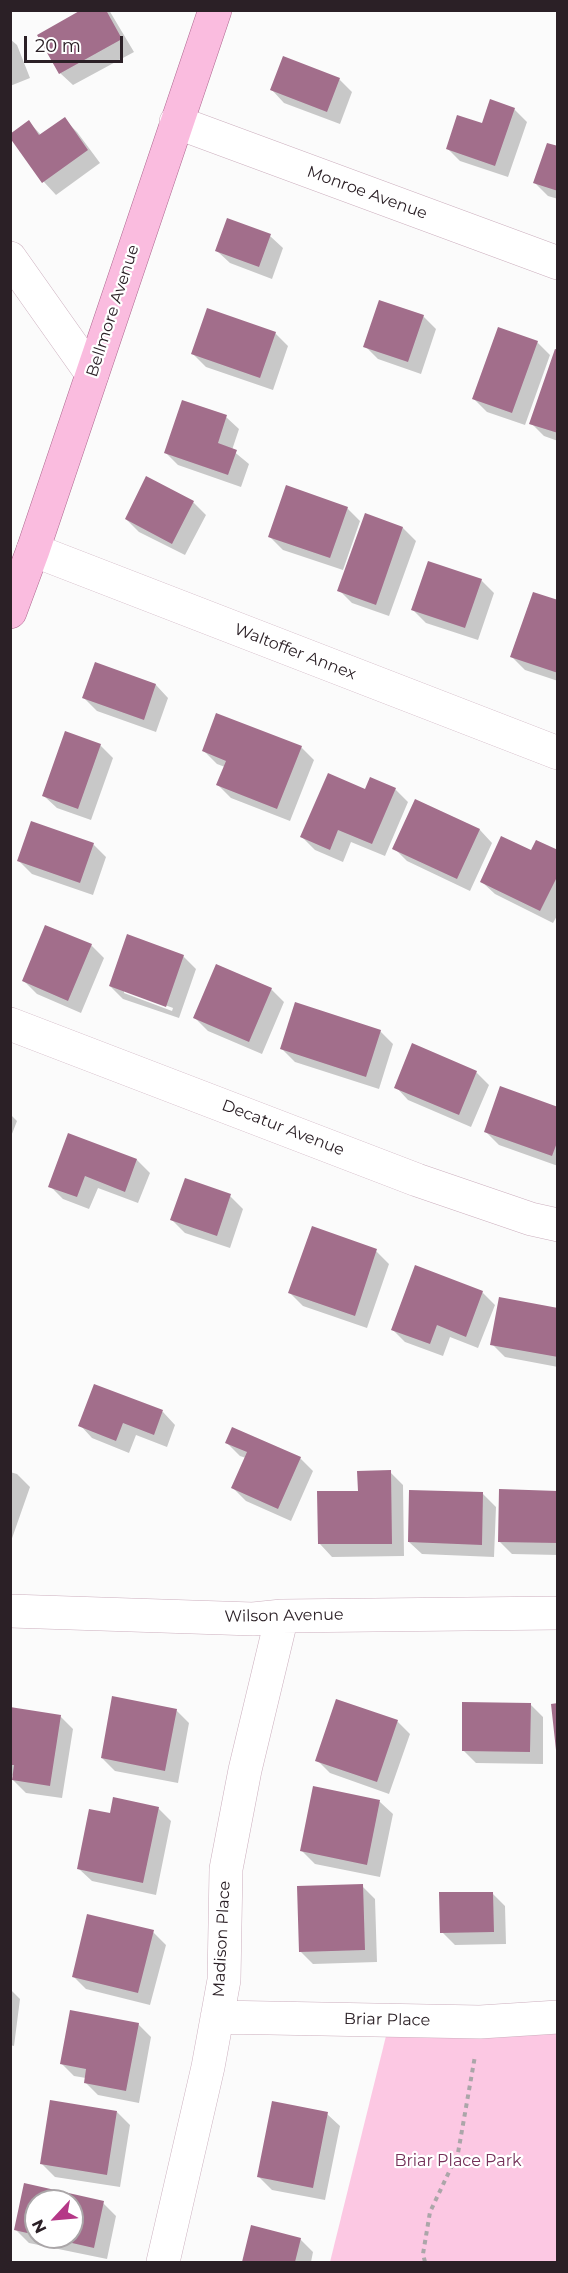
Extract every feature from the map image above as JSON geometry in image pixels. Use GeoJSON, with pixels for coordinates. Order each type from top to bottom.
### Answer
{"type":"FeatureCollection","features":[{"type":"Feature","properties":{"kind":"main road","name":"Bellmore Avenue"},"geometry":{"type":"LineString","coordinates":[[10,612],[215,10]]}},
{"type":"Feature","properties":{"kind":"street","name":"Monroe Avenue"},"geometry":{"type":"LineString","coordinates":[[176,122],[558,263]]}},
{"type":"Feature","properties":{"kind":"street"},"geometry":{"type":"LineString","coordinates":[[10,258],[92,374]]}},
{"type":"Feature","properties":{"kind":"street","name":"Waltoffer Annex"},"geometry":{"type":"LineString","coordinates":[[33,550],[558,753]]}},
{"type":"Feature","properties":{"kind":"street","name":"Decatur Avenue"},"geometry":{"type":"LineString","coordinates":[[10,1024],[417,1180],[531,1219],[558,1225]]}},
{"type":"Feature","properties":{"kind":"street","name":"Wilson Avenue"},"geometry":{"type":"LineString","coordinates":[[10,1611],[253,1619],[282,1616],[558,1613]]}},
{"type":"Feature","properties":{"kind":"street","name":"Madison Place"},"geometry":{"type":"LineString","coordinates":[[163,2262],[205,2079],[224,1980],[226,1869],[245,1770],[282,1616]]}},
{"type":"Feature","properties":{"kind":"street","name":"Briar Place"},"geometry":{"type":"LineString","coordinates":[[217,2017],[480,2022],[558,2017]]}},
{"type":"Feature","properties":{"kind":"path"},"geometry":{"type":"LineString","coordinates":[[425,2262],[423,2254],[430,2212],[458,2153],[480,2022]]}},
{"type":"Feature","properties":{"kind":"green space","name":"Briar Place Park"},"geometry":{"type":"Polygon","coordinates":[[[557,2025],[557,2262],[330,2262],[387,2032],[557,2025]]]}},
{"type":"Feature","properties":{"kind":"building"},"geometry":{"type":"Polygon","coordinates":[[[81,10],[106,10],[122,39],[59,74],[37,35],[81,10]]]}},
{"type":"Feature","properties":{"kind":"building"},"geometry":{"type":"Polygon","coordinates":[[[283,56],[340,78],[327,112],[270,90],[283,56]]]}},
{"type":"Feature","properties":{"kind":"building"},"geometry":{"type":"Polygon","coordinates":[[[490,99],[515,108],[495,166],[446,149],[457,115],[482,123],[490,99]]]}},
{"type":"Feature","properties":{"kind":"building"},"geometry":{"type":"Polygon","coordinates":[[[65,117],[88,150],[42,183],[10,138],[10,134],[29,120],[39,135],[65,117]]]}},
{"type":"Feature","properties":{"kind":"building"},"geometry":{"type":"Polygon","coordinates":[[[547,143],[558,146],[558,191],[533,183],[547,143]]]}},
{"type":"Feature","properties":{"kind":"building"},"geometry":{"type":"Polygon","coordinates":[[[227,218],[271,234],[259,267],[215,251],[227,218]]]}},
{"type":"Feature","properties":{"kind":"building"},"geometry":{"type":"Polygon","coordinates":[[[379,300],[424,315],[408,362],[363,347],[379,300]]]}},
{"type":"Feature","properties":{"kind":"building"},"geometry":{"type":"Polygon","coordinates":[[[207,308],[276,332],[260,378],[191,354],[207,308]]]}},
{"type":"Feature","properties":{"kind":"building"},"geometry":{"type":"Polygon","coordinates":[[[498,327],[538,341],[512,413],[472,399],[498,327]]]}},
{"type":"Feature","properties":{"kind":"building"},"geometry":{"type":"Polygon","coordinates":[[[555,349],[558,350],[558,433],[529,424],[555,349]]]}},
{"type":"Feature","properties":{"kind":"building"},"geometry":{"type":"Polygon","coordinates":[[[182,400],[227,415],[218,443],[237,450],[228,475],[164,453],[182,400]]]}},
{"type":"Feature","properties":{"kind":"building"},"geometry":{"type":"Polygon","coordinates":[[[146,476],[194,501],[172,544],[125,519],[146,476]]]}},
{"type":"Feature","properties":{"kind":"building"},"geometry":{"type":"Polygon","coordinates":[[[286,485],[348,507],[330,558],[268,537],[286,485]]]}},
{"type":"Feature","properties":{"kind":"building"},"geometry":{"type":"Polygon","coordinates":[[[365,513],[403,527],[376,605],[337,591],[365,513]]]}},
{"type":"Feature","properties":{"kind":"building"},"geometry":{"type":"Polygon","coordinates":[[[428,561],[482,579],[465,628],[411,610],[428,561]]]}},
{"type":"Feature","properties":{"kind":"building"},"geometry":{"type":"Polygon","coordinates":[[[533,592],[558,600],[558,673],[510,657],[533,592]]]}},
{"type":"Feature","properties":{"kind":"building"},"geometry":{"type":"Polygon","coordinates":[[[95,662],[156,684],[144,720],[82,698],[95,662]]]}},
{"type":"Feature","properties":{"kind":"building"},"geometry":{"type":"Polygon","coordinates":[[[216,713],[302,746],[277,809],[216,785],[226,761],[202,751],[216,713]]]}},
{"type":"Feature","properties":{"kind":"building"},"geometry":{"type":"Polygon","coordinates":[[[65,731],[101,744],[78,809],[42,796],[65,731]]]}},
{"type":"Feature","properties":{"kind":"building"},"geometry":{"type":"Polygon","coordinates":[[[328,773],[365,789],[370,777],[396,788],[372,844],[338,830],[330,850],[300,837],[328,773]]]}},
{"type":"Feature","properties":{"kind":"building"},"geometry":{"type":"Polygon","coordinates":[[[415,799],[480,829],[457,879],[392,849],[415,799]]]}},
{"type":"Feature","properties":{"kind":"building"},"geometry":{"type":"Polygon","coordinates":[[[31,821],[94,843],[80,883],[17,861],[31,821]]]}},
{"type":"Feature","properties":{"kind":"building"},"geometry":{"type":"Polygon","coordinates":[[[501,836],[531,850],[536,840],[558,850],[558,875],[540,911],[480,882],[501,836]]]}},
{"type":"Feature","properties":{"kind":"building"},"geometry":{"type":"Polygon","coordinates":[[[45,925],[92,944],[68,1001],[22,981],[45,925]]]}},
{"type":"Feature","properties":{"kind":"building"},"geometry":{"type":"Polygon","coordinates":[[[127,934],[184,955],[166,1007],[109,986],[127,934]]]}},
{"type":"Feature","properties":{"kind":"building"},"geometry":{"type":"Polygon","coordinates":[[[216,964],[272,988],[249,1042],[193,1018],[216,964]]]}},
{"type":"Feature","properties":{"kind":"building"},"geometry":{"type":"Polygon","coordinates":[[[295,1002],[381,1030],[366,1077],[280,1049],[295,1002]]]}},
{"type":"Feature","properties":{"kind":"building"},"geometry":{"type":"Polygon","coordinates":[[[412,1043],[477,1071],[459,1115],[394,1088],[412,1043]]]}},
{"type":"Feature","properties":{"kind":"building"},"geometry":{"type":"Polygon","coordinates":[[[500,1086],[558,1107],[558,1140],[552,1156],[484,1132],[500,1086]]]}},
{"type":"Feature","properties":{"kind":"building"},"geometry":{"type":"Polygon","coordinates":[[[68,1133],[137,1159],[125,1192],[85,1176],[77,1197],[48,1187],[68,1133]]]}},
{"type":"Feature","properties":{"kind":"building"},"geometry":{"type":"Polygon","coordinates":[[[185,1178],[231,1194],[217,1236],[170,1220],[185,1178]]]}},
{"type":"Feature","properties":{"kind":"building"},"geometry":{"type":"Polygon","coordinates":[[[312,1226],[377,1249],[355,1316],[288,1293],[312,1226]]]}},
{"type":"Feature","properties":{"kind":"building"},"geometry":{"type":"Polygon","coordinates":[[[415,1265],[483,1291],[466,1337],[437,1325],[430,1344],[391,1330],[415,1265]]]}},
{"type":"Feature","properties":{"kind":"building"},"geometry":{"type":"Polygon","coordinates":[[[499,1297],[558,1308],[558,1357],[490,1345],[499,1297]]]}},
{"type":"Feature","properties":{"kind":"building"},"geometry":{"type":"Polygon","coordinates":[[[94,1384],[163,1410],[154,1435],[123,1423],[116,1441],[78,1426],[94,1384]]]}},
{"type":"Feature","properties":{"kind":"building"},"geometry":{"type":"Polygon","coordinates":[[[232,1427],[301,1457],[278,1509],[231,1488],[247,1452],[225,1443],[232,1427]]]}},
{"type":"Feature","properties":{"kind":"building"},"geometry":{"type":"Polygon","coordinates":[[[391,1470],[392,1544],[318,1544],[317,1491],[358,1491],[357,1471],[391,1470]]]}},
{"type":"Feature","properties":{"kind":"building"},"geometry":{"type":"Polygon","coordinates":[[[499,1489],[558,1491],[558,1543],[498,1542],[499,1489]]]}},
{"type":"Feature","properties":{"kind":"building"},"geometry":{"type":"Polygon","coordinates":[[[409,1490],[483,1492],[482,1545],[408,1542],[409,1490]]]}},
{"type":"Feature","properties":{"kind":"building"},"geometry":{"type":"Polygon","coordinates":[[[112,1696],[177,1709],[165,1771],[101,1758],[112,1696]]]}},
{"type":"Feature","properties":{"kind":"building"},"geometry":{"type":"Polygon","coordinates":[[[336,1699],[398,1720],[377,1782],[315,1761],[336,1699]]]}},
{"type":"Feature","properties":{"kind":"building"},"geometry":{"type":"Polygon","coordinates":[[[462,1702],[531,1703],[530,1752],[462,1751],[462,1702]]]}},
{"type":"Feature","properties":{"kind":"building"},"geometry":{"type":"Polygon","coordinates":[[[558,1703],[558,1750],[556,1750],[551,1704],[558,1703]]]}},
{"type":"Feature","properties":{"kind":"building"},"geometry":{"type":"Polygon","coordinates":[[[10,1707],[61,1715],[50,1786],[12,1780],[14,1765],[10,1765],[10,1707]]]}},
{"type":"Feature","properties":{"kind":"building"},"geometry":{"type":"Polygon","coordinates":[[[313,1786],[380,1800],[367,1865],[300,1851],[313,1786]]]}},
{"type":"Feature","properties":{"kind":"building"},"geometry":{"type":"Polygon","coordinates":[[[113,1797],[159,1807],[143,1883],[77,1869],[89,1809],[110,1813],[113,1797]]]}},
{"type":"Feature","properties":{"kind":"building"},"geometry":{"type":"Polygon","coordinates":[[[363,1884],[365,1950],[299,1952],[297,1886],[363,1884]]]}},
{"type":"Feature","properties":{"kind":"building"},"geometry":{"type":"Polygon","coordinates":[[[439,1892],[493,1892],[494,1932],[440,1933],[439,1892]]]}},
{"type":"Feature","properties":{"kind":"building"},"geometry":{"type":"Polygon","coordinates":[[[87,1914],[154,1930],[138,1993],[72,1977],[87,1914]]]}},
{"type":"Feature","properties":{"kind":"building"},"geometry":{"type":"Polygon","coordinates":[[[70,2010],[139,2023],[126,2091],[84,2083],[86,2069],[60,2064],[70,2010]]]}},
{"type":"Feature","properties":{"kind":"building"},"geometry":{"type":"Polygon","coordinates":[[[50,2100],[117,2111],[107,2175],[40,2164],[50,2100]]]}},
{"type":"Feature","properties":{"kind":"building"},"geometry":{"type":"Polygon","coordinates":[[[272,2101],[328,2112],[313,2188],[257,2177],[272,2101]]]}},
{"type":"Feature","properties":{"kind":"building"},"geometry":{"type":"Polygon","coordinates":[[[24,2183],[51,2189],[24,2189],[24,2232],[14,2230],[24,2183]]]}},
{"type":"Feature","properties":{"kind":"building"},"geometry":{"type":"Polygon","coordinates":[[[84,2196],[104,2201],[94,2248],[84,2246],[84,2196]]]}},
{"type":"Feature","properties":{"kind":"building"},"geometry":{"type":"Polygon","coordinates":[[[251,2225],[301,2238],[295,2262],[242,2262],[251,2225]]]}}]}
